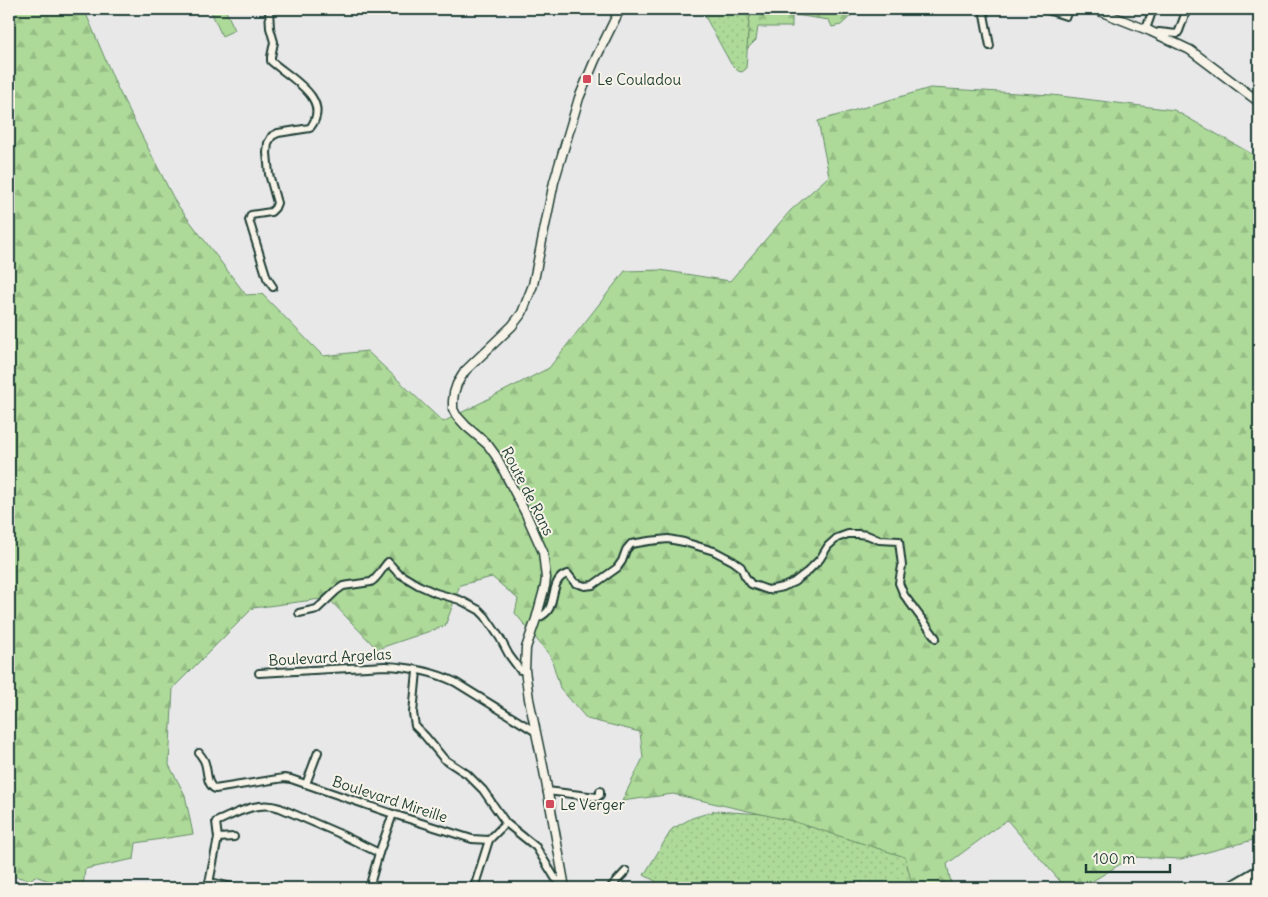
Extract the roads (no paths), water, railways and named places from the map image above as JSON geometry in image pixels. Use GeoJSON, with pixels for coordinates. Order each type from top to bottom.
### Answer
{"type":"FeatureCollection","features":[{"type":"Feature","properties":{"kind":"highway"},"geometry":{"type":"LineString","coordinates":[[1232,888],[1259,872]]}},
{"type":"Feature","properties":{"kind":"street"},"geometry":{"type":"LineString","coordinates":[[269,9],[270,28],[274,42],[272,62],[303,86],[310,95],[317,110],[315,120],[310,128],[278,133],[272,136],[268,143],[269,174],[277,203],[271,212],[251,215],[249,224],[267,278],[273,287]]}},
{"type":"Feature","properties":{"kind":"street","name":"Route de Rans"},"geometry":{"type":"LineString","coordinates":[[563,888],[548,791],[525,670],[526,648],[545,586],[543,552],[496,456],[488,445],[456,416],[453,408],[454,393],[465,371],[512,326],[522,313],[533,285],[554,182],[579,98],[620,9]]}},
{"type":"Feature","properties":{"kind":"street"},"geometry":{"type":"LineString","coordinates":[[983,9],[990,46]]}},
{"type":"Feature","properties":{"kind":"street"},"geometry":{"type":"LineString","coordinates":[[1044,9],[1066,16],[1068,9]]}},
{"type":"Feature","properties":{"kind":"street"},"geometry":{"type":"LineString","coordinates":[[1096,9],[1158,34],[1190,50],[1259,102]]}},
{"type":"Feature","properties":{"kind":"street"},"geometry":{"type":"LineString","coordinates":[[1146,29],[1153,9]]}},
{"type":"Feature","properties":{"kind":"street"},"geometry":{"type":"LineString","coordinates":[[1158,34],[1159,32],[1177,34],[1187,9]]}},
{"type":"Feature","properties":{"kind":"street"},"geometry":{"type":"LineString","coordinates":[[536,619],[545,615],[549,610],[559,578],[568,574],[579,584],[585,586],[593,585],[617,568],[631,544],[668,539],[714,551],[733,560],[741,567],[751,584],[768,590],[783,587],[794,582],[820,559],[828,546],[837,538],[848,534],[858,534],[867,535],[879,540],[898,541],[902,566],[900,583],[904,595],[936,638]]}},
{"type":"Feature","properties":{"kind":"street"},"geometry":{"type":"LineString","coordinates":[[300,612],[317,609],[343,586],[371,582],[388,562],[398,573],[418,585],[460,600],[479,610],[490,623],[520,670],[525,670]]}},
{"type":"Feature","properties":{"kind":"street","name":"Boulevard Argelas"},"geometry":{"type":"LineString","coordinates":[[259,673],[385,666],[400,667],[443,676],[536,732]]}},
{"type":"Feature","properties":{"kind":"street"},"geometry":{"type":"LineString","coordinates":[[417,671],[413,713],[415,726],[444,758],[467,774],[483,790],[506,823],[536,847],[563,888]]}},
{"type":"Feature","properties":{"kind":"street"},"geometry":{"type":"LineString","coordinates":[[306,784],[318,752]]}},
{"type":"Feature","properties":{"kind":"street","name":"Boulevard Mireille"},"geometry":{"type":"LineString","coordinates":[[199,753],[205,763],[209,783],[215,789],[284,778],[472,839],[489,840]]}},
{"type":"Feature","properties":{"kind":"street"},"geometry":{"type":"LineString","coordinates":[[548,791],[597,797],[600,795],[600,791]]}},
{"type":"Feature","properties":{"kind":"street"},"geometry":{"type":"LineString","coordinates":[[236,888],[209,885],[218,838],[216,822],[251,806],[274,806],[338,833],[379,853]]}},
{"type":"Feature","properties":{"kind":"street"},"geometry":{"type":"LineString","coordinates":[[369,888],[393,814]]}},
{"type":"Feature","properties":{"kind":"street"},"geometry":{"type":"LineString","coordinates":[[474,888],[489,840],[506,823]]}},
{"type":"Feature","properties":{"kind":"street"},"geometry":{"type":"LineString","coordinates":[[218,838],[234,837]]}},
{"type":"Feature","properties":{"kind":"street"},"geometry":{"type":"LineString","coordinates":[[610,888],[626,871]]}},
{"type":"Feature","properties":{"kind":"place","name":"Le Couladou"},"geometry":{"type":"Point","coordinates":[587,79]}},
{"type":"Feature","properties":{"kind":"place","name":"Le Verger"},"geometry":{"type":"Point","coordinates":[550,804]}}]}
